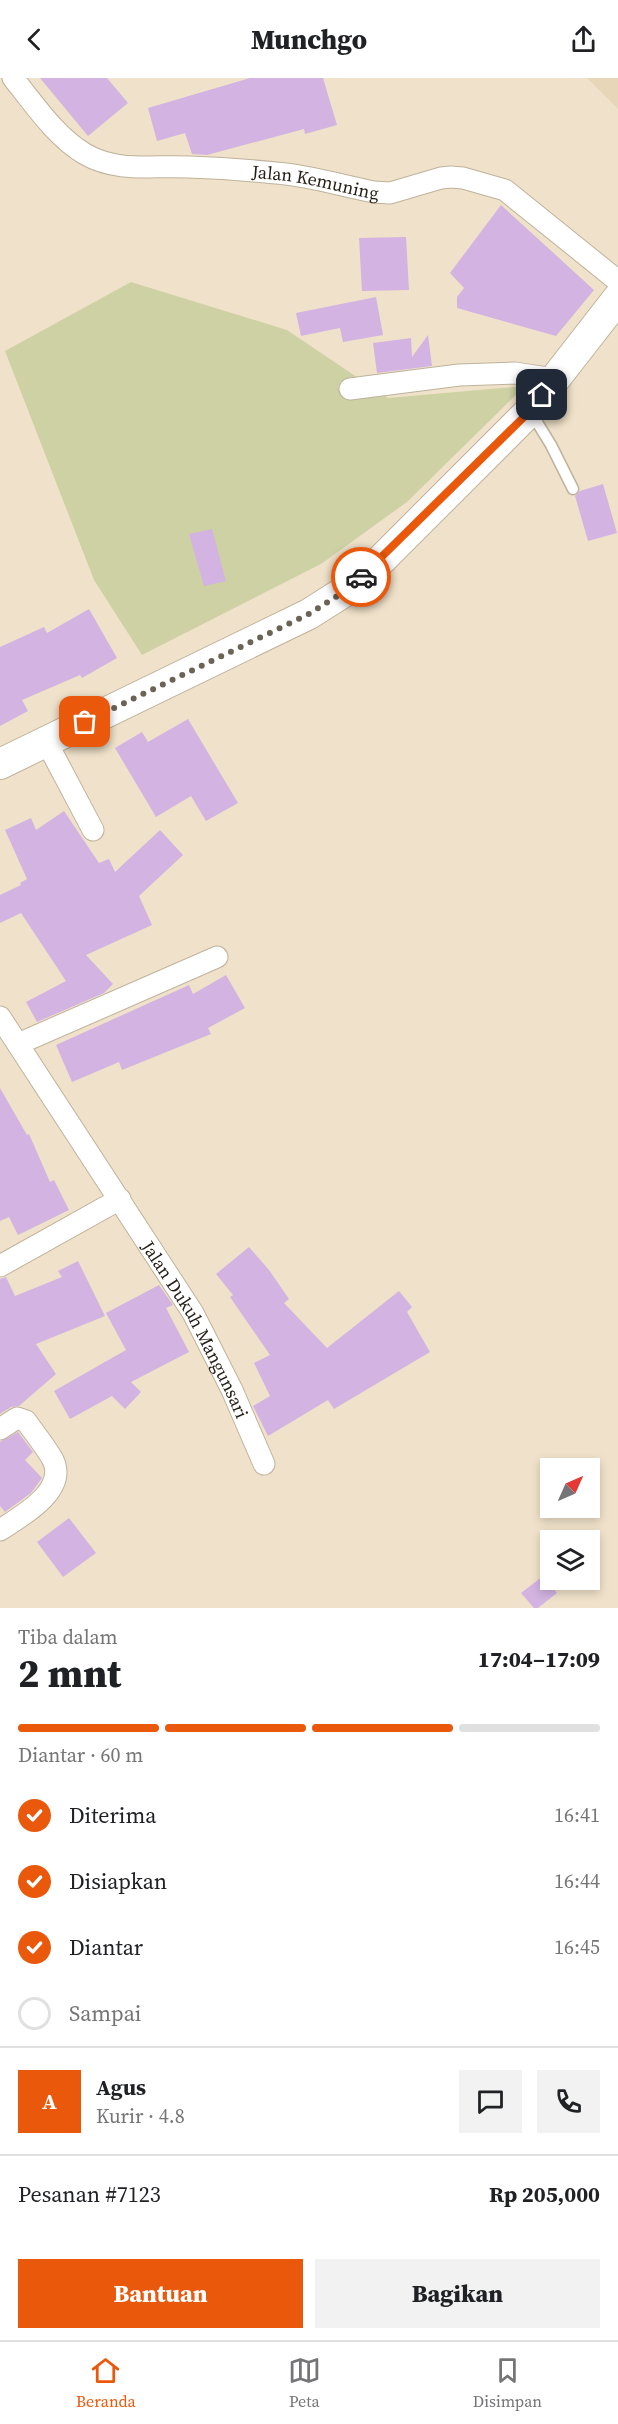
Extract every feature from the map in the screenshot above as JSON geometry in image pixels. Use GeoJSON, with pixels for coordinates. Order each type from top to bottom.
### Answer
{"type":"FeatureCollection","features":[{"type":"Feature","properties":{"kind":"main road"},"geometry":{"type":"LineString","coordinates":[[0,764],[309,614],[350,588],[375,566],[530,411],[618,298]]}},
{"type":"Feature","properties":{"kind":"street","name":"Jalan Kemuning"},"geometry":{"type":"LineString","coordinates":[[13,78],[70,143],[85,154],[104,162],[125,167],[187,167],[279,173],[374,192],[390,193],[441,178],[463,178],[505,190],[618,281]]}},
{"type":"Feature","properties":{"kind":"street"},"geometry":{"type":"LineString","coordinates":[[350,390],[459,375],[514,373],[554,380]]}},
{"type":"Feature","properties":{"kind":"street"},"geometry":{"type":"LineString","coordinates":[[46,741],[93,830]]}},
{"type":"Feature","properties":{"kind":"street"},"geometry":{"type":"LineString","coordinates":[[18,1044],[217,957]]}},
{"type":"Feature","properties":{"kind":"street","name":"Jalan Dukuh Mangunsari"},"geometry":{"type":"LineString","coordinates":[[0,1017],[193,1313],[232,1390],[264,1464]]}},
{"type":"Feature","properties":{"kind":"street"},"geometry":{"type":"LineString","coordinates":[[0,1266],[120,1199]]}},
{"type":"Feature","properties":{"kind":"street"},"geometry":{"type":"LineString","coordinates":[[0,1429],[17,1418],[26,1421],[54,1462],[56,1475],[52,1485],[38,1504],[0,1530]]}},
{"type":"Feature","properties":{"kind":"lane"},"geometry":{"type":"LineString","coordinates":[[530,411],[551,445],[573,489]]}},
{"type":"Feature","properties":{"kind":"shaded area"},"geometry":{"type":"Polygon","coordinates":[[[587,78],[618,78],[618,109],[587,78]]]}},
{"type":"Feature","properties":{"kind":"green space"},"geometry":{"type":"Polygon","coordinates":[[[131,282],[287,330],[388,398],[525,386],[407,502],[321,564],[142,655],[94,580],[5,351],[131,282]]]}},
{"type":"Feature","properties":{"kind":"building"},"geometry":{"type":"Polygon","coordinates":[[[40,78],[107,78],[128,103],[88,136],[40,78]]]}},
{"type":"Feature","properties":{"kind":"building"},"geometry":{"type":"Polygon","coordinates":[[[250,78],[323,78],[337,125],[305,134],[304,129],[207,155],[192,154],[185,133],[157,141],[148,108],[250,78]]]}},
{"type":"Feature","properties":{"kind":"building"},"geometry":{"type":"Polygon","coordinates":[[[501,205],[594,290],[556,336],[457,308],[457,297],[464,288],[450,273],[501,205]]]}},
{"type":"Feature","properties":{"kind":"building"},"geometry":{"type":"Polygon","coordinates":[[[406,237],[409,290],[362,291],[359,238],[406,237]]]}},
{"type":"Feature","properties":{"kind":"building"},"geometry":{"type":"Polygon","coordinates":[[[376,297],[383,335],[343,342],[340,328],[301,336],[296,313],[376,297]]]}},
{"type":"Feature","properties":{"kind":"building"},"geometry":{"type":"Polygon","coordinates":[[[428,335],[432,366],[377,373],[373,343],[411,338],[412,357],[428,335]]]}},
{"type":"Feature","properties":{"kind":"building"},"geometry":{"type":"Polygon","coordinates":[[[603,484],[617,533],[588,541],[575,496],[580,491],[603,484]]]}},
{"type":"Feature","properties":{"kind":"building"},"geometry":{"type":"Polygon","coordinates":[[[212,529],[226,581],[204,586],[189,534],[212,529]]]}},
{"type":"Feature","properties":{"kind":"building"},"geometry":{"type":"Polygon","coordinates":[[[89,609],[117,658],[82,678],[80,675],[22,700],[28,711],[0,726],[0,647],[44,627],[47,633],[89,609]]]}},
{"type":"Feature","properties":{"kind":"building"},"geometry":{"type":"Polygon","coordinates":[[[188,719],[238,803],[206,821],[191,796],[156,817],[115,748],[142,732],[148,742],[188,719]]]}},
{"type":"Feature","properties":{"kind":"building"},"geometry":{"type":"Polygon","coordinates":[[[64,811],[99,863],[109,859],[115,872],[160,830],[183,855],[139,896],[152,925],[86,955],[113,984],[104,993],[37,1022],[26,1002],[66,981],[21,913],[0,923],[0,895],[21,885],[20,883],[27,879],[5,830],[31,818],[36,830],[64,811]]]}},
{"type":"Feature","properties":{"kind":"building"},"geometry":{"type":"Polygon","coordinates":[[[226,975],[245,1008],[208,1028],[211,1034],[122,1070],[119,1062],[72,1082],[56,1045],[189,985],[193,994],[226,975]]]}},
{"type":"Feature","properties":{"kind":"building"},"geometry":{"type":"Polygon","coordinates":[[[0,1088],[27,1135],[29,1134],[50,1182],[54,1180],[69,1210],[18,1235],[9,1217],[0,1221],[0,1088]]]}},
{"type":"Feature","properties":{"kind":"building"},"geometry":{"type":"Polygon","coordinates":[[[249,1247],[269,1270],[289,1299],[284,1303],[327,1348],[399,1291],[412,1307],[407,1312],[430,1352],[334,1409],[328,1400],[268,1436],[253,1406],[270,1396],[254,1363],[270,1355],[230,1297],[233,1295],[216,1274],[249,1247]]]}},
{"type":"Feature","properties":{"kind":"building"},"geometry":{"type":"Polygon","coordinates":[[[78,1261],[105,1316],[36,1344],[56,1374],[19,1406],[11,1407],[0,1414],[0,1279],[6,1277],[15,1296],[62,1277],[58,1271],[78,1261]]]}},
{"type":"Feature","properties":{"kind":"building"},"geometry":{"type":"Polygon","coordinates":[[[159,1285],[173,1305],[166,1308],[189,1352],[131,1382],[141,1392],[125,1409],[112,1396],[70,1419],[54,1391],[126,1350],[106,1313],[159,1285]]]}},
{"type":"Feature","properties":{"kind":"building"},"geometry":{"type":"Polygon","coordinates":[[[18,1432],[33,1452],[25,1460],[42,1478],[31,1493],[5,1512],[0,1506],[0,1442],[18,1432]]]}},
{"type":"Feature","properties":{"kind":"building"},"geometry":{"type":"Polygon","coordinates":[[[69,1518],[96,1553],[63,1577],[37,1542],[69,1518]]]}},
{"type":"Feature","properties":{"kind":"building"},"geometry":{"type":"Polygon","coordinates":[[[540,1578],[540,1590],[555,1590],[557,1593],[538,1608],[534,1608],[521,1593],[540,1578]]]}},
{"type":"Feature","properties":{"kind":"way so far"},"geometry":{"type":"LineString","coordinates":[[85,722],[309,614],[350,588],[361,577]]}},
{"type":"Feature","properties":{"kind":"route"},"geometry":{"type":"LineString","coordinates":[[361,577],[375,566],[530,411],[542,395]]}}]}
